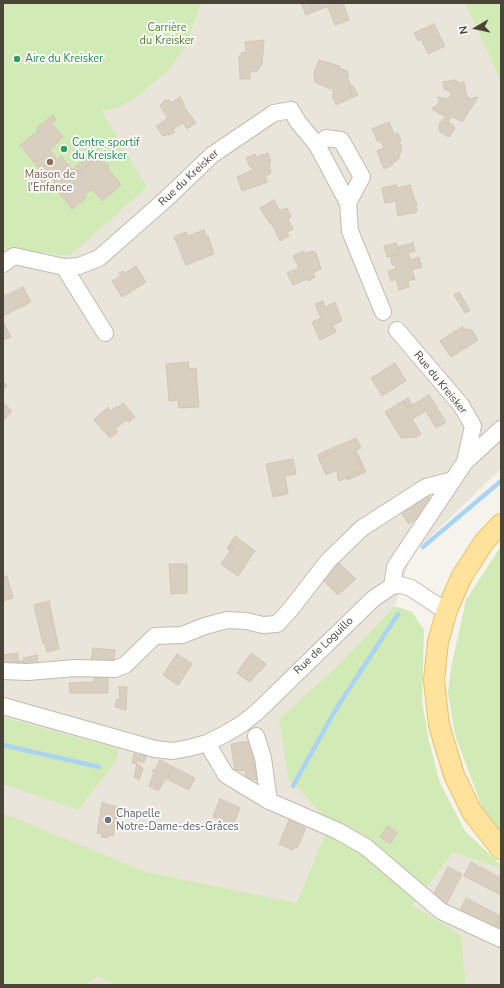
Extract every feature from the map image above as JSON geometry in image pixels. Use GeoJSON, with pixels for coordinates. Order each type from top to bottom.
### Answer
{"type":"FeatureCollection","features":[{"type":"Feature","properties":{"kind":"main road"},"geometry":{"type":"LineString","coordinates":[[501,524],[484,542],[462,576],[447,610],[438,642],[434,680],[438,725],[454,776],[472,812],[501,850]]}},
{"type":"Feature","properties":{"kind":"street","name":"Rue du Kreisker"},"geometry":{"type":"LineString","coordinates":[[3,264],[14,256],[64,267],[79,266],[99,258],[165,200],[212,154],[274,113],[291,110],[298,122],[317,145],[348,203],[350,231],[383,312]]}},
{"type":"Feature","properties":{"kind":"street"},"geometry":{"type":"LineString","coordinates":[[317,145],[326,138],[341,140],[362,177],[348,203]]}},
{"type":"Feature","properties":{"kind":"street"},"geometry":{"type":"LineString","coordinates":[[64,267],[106,334]]}},
{"type":"Feature","properties":{"kind":"street","name":"Rue du Kreisker"},"geometry":{"type":"LineString","coordinates":[[397,330],[461,405],[473,426],[465,462]]}},
{"type":"Feature","properties":{"kind":"street"},"geometry":{"type":"LineString","coordinates":[[447,610],[438,606],[411,588],[401,584],[392,586],[395,568],[465,462],[501,429]]}},
{"type":"Feature","properties":{"kind":"street"},"geometry":{"type":"LineString","coordinates":[[3,671],[28,672],[75,668],[115,669],[125,665],[155,636],[182,635],[205,626],[227,620],[246,621],[263,625],[277,624],[290,610],[328,561],[362,528],[426,487],[453,480]]}},
{"type":"Feature","properties":{"kind":"street","name":"Rue de Loguillo"},"geometry":{"type":"LineString","coordinates":[[3,706],[155,749],[173,751],[207,743],[242,724],[257,712],[373,598],[392,586]]}},
{"type":"Feature","properties":{"kind":"street"},"geometry":{"type":"LineString","coordinates":[[256,736],[263,758],[269,801]]}},
{"type":"Feature","properties":{"kind":"street"},"geometry":{"type":"LineString","coordinates":[[207,743],[226,775],[269,801],[338,831],[366,847],[442,911],[501,939]]}},
{"type":"Feature","properties":{"kind":"shaded area"},"geometry":{"type":"Polygon","coordinates":[[[202,3],[465,3],[501,82],[501,469],[411,555],[395,606],[334,669],[279,719],[338,831],[325,835],[285,927],[278,985],[3,985],[3,249],[69,256],[102,111],[117,108],[187,46],[202,3]]]}},
{"type":"Feature","properties":{"kind":"shaded area"},"geometry":{"type":"Polygon","coordinates":[[[453,853],[501,868],[501,985],[466,985],[461,935],[411,905],[453,853]]]}},
{"type":"Feature","properties":{"kind":"green space","name":"Centre sportif du Kreisker"},"geometry":{"type":"Polygon","coordinates":[[[3,3],[202,3],[186,46],[168,71],[134,99],[117,108],[102,111],[147,187],[69,256],[3,249],[3,3]]]}},
{"type":"Feature","properties":{"kind":"green space"},"geometry":{"type":"Polygon","coordinates":[[[465,3],[501,3],[501,82],[465,3]]]}},
{"type":"Feature","properties":{"kind":"green space"},"geometry":{"type":"Polygon","coordinates":[[[501,546],[501,832],[486,817],[455,735],[448,693],[451,668],[466,600],[501,546]]]}},
{"type":"Feature","properties":{"kind":"green space"},"geometry":{"type":"Polygon","coordinates":[[[395,606],[412,612],[424,630],[422,701],[429,741],[440,783],[465,831],[501,865],[501,868],[453,853],[412,905],[461,935],[466,985],[115,985],[98,976],[85,985],[3,985],[3,813],[146,872],[296,903],[325,835],[337,831],[288,777],[279,719],[334,669],[395,606]]]}},
{"type":"Feature","properties":{"kind":"green space"},"geometry":{"type":"Polygon","coordinates":[[[3,717],[119,749],[115,762],[78,810],[7,785],[3,785],[3,717]]]}},
{"type":"Feature","properties":{"kind":"building"},"geometry":{"type":"Polygon","coordinates":[[[301,3],[310,3],[313,12],[306,15],[301,3]]]}},
{"type":"Feature","properties":{"kind":"building"},"geometry":{"type":"Polygon","coordinates":[[[310,3],[343,3],[349,20],[335,25],[329,9],[326,7],[313,12],[310,3]]]}},
{"type":"Feature","properties":{"kind":"building"},"geometry":{"type":"Polygon","coordinates":[[[434,24],[445,46],[428,54],[421,39],[418,41],[414,33],[434,24]]]}},
{"type":"Feature","properties":{"kind":"building"},"geometry":{"type":"Polygon","coordinates":[[[264,40],[262,64],[257,71],[250,72],[250,79],[240,79],[239,56],[241,56],[241,53],[246,52],[245,42],[264,40]]]}},
{"type":"Feature","properties":{"kind":"building"},"geometry":{"type":"Polygon","coordinates":[[[319,60],[340,66],[339,68],[347,71],[349,76],[347,77],[351,86],[349,88],[353,97],[336,105],[332,95],[334,94],[332,88],[330,89],[315,82],[314,73],[319,60]]]}},
{"type":"Feature","properties":{"kind":"building"},"geometry":{"type":"Polygon","coordinates":[[[456,80],[457,83],[464,82],[467,97],[469,97],[468,99],[478,97],[463,121],[451,117],[448,122],[453,125],[455,129],[449,137],[440,132],[439,124],[447,115],[442,115],[432,109],[433,107],[436,107],[440,100],[437,97],[448,99],[451,95],[450,92],[444,89],[443,82],[456,80]]]}},
{"type":"Feature","properties":{"kind":"building"},"geometry":{"type":"Polygon","coordinates":[[[353,86],[358,95],[353,97],[349,88],[353,86]]]}},
{"type":"Feature","properties":{"kind":"building"},"geometry":{"type":"Polygon","coordinates":[[[180,97],[184,107],[196,123],[187,129],[183,123],[173,129],[175,132],[163,136],[156,126],[168,118],[160,106],[166,100],[169,100],[171,103],[180,97]]]}},
{"type":"Feature","properties":{"kind":"building","name":"Maison de l'Enfance"},"geometry":{"type":"Polygon","coordinates":[[[53,115],[56,120],[52,124],[63,137],[50,150],[57,160],[61,156],[75,173],[78,170],[80,173],[91,163],[89,161],[96,156],[109,165],[107,167],[121,185],[102,201],[92,189],[84,195],[86,198],[72,209],[52,184],[55,182],[50,177],[46,180],[40,173],[42,172],[20,145],[38,131],[37,128],[53,115]]]}},
{"type":"Feature","properties":{"kind":"building"},"geometry":{"type":"Polygon","coordinates":[[[389,122],[394,134],[398,133],[401,141],[399,142],[402,147],[398,160],[392,163],[393,165],[384,169],[377,151],[384,148],[381,141],[378,142],[372,129],[389,122]]]}},
{"type":"Feature","properties":{"kind":"building"},"geometry":{"type":"Polygon","coordinates":[[[268,153],[271,161],[269,165],[271,173],[265,176],[268,182],[242,191],[237,177],[253,169],[250,167],[246,158],[255,154],[256,157],[268,153]]]}},
{"type":"Feature","properties":{"kind":"building"},"geometry":{"type":"Polygon","coordinates":[[[88,157],[91,160],[89,161],[91,163],[80,173],[78,170],[75,173],[72,170],[88,157]]]}},
{"type":"Feature","properties":{"kind":"building"},"geometry":{"type":"Polygon","coordinates":[[[41,174],[46,180],[42,183],[37,178],[41,174]]]}},
{"type":"Feature","properties":{"kind":"building"},"geometry":{"type":"Polygon","coordinates":[[[37,178],[42,183],[32,192],[27,186],[37,178]]]}},
{"type":"Feature","properties":{"kind":"building"},"geometry":{"type":"Polygon","coordinates":[[[396,185],[397,188],[410,185],[417,205],[417,212],[398,216],[397,201],[385,203],[382,188],[396,185]]]}},
{"type":"Feature","properties":{"kind":"building"},"geometry":{"type":"Polygon","coordinates":[[[274,200],[279,210],[287,208],[291,217],[288,219],[293,229],[287,232],[289,236],[280,241],[272,224],[270,224],[260,208],[274,200]]]}},
{"type":"Feature","properties":{"kind":"building"},"geometry":{"type":"Polygon","coordinates":[[[204,230],[207,237],[208,236],[214,254],[186,265],[174,237],[186,232],[188,236],[204,230]]]}},
{"type":"Feature","properties":{"kind":"building"},"geometry":{"type":"Polygon","coordinates":[[[396,243],[399,254],[387,257],[384,246],[396,243]]]}},
{"type":"Feature","properties":{"kind":"building"},"geometry":{"type":"Polygon","coordinates":[[[413,243],[415,251],[408,253],[410,260],[419,257],[422,267],[412,270],[415,279],[408,281],[409,287],[399,290],[396,279],[391,281],[388,271],[396,269],[395,265],[392,265],[390,256],[399,254],[397,247],[413,243]]]}},
{"type":"Feature","properties":{"kind":"building"},"geometry":{"type":"Polygon","coordinates":[[[304,251],[305,254],[312,251],[316,253],[321,269],[313,273],[315,277],[308,281],[307,279],[293,285],[287,273],[299,268],[293,256],[304,251]]]}},
{"type":"Feature","properties":{"kind":"building"},"geometry":{"type":"Polygon","coordinates":[[[136,266],[146,282],[122,297],[112,281],[121,276],[119,273],[123,271],[125,273],[136,266]]]}},
{"type":"Feature","properties":{"kind":"building"},"geometry":{"type":"Polygon","coordinates":[[[23,287],[31,302],[3,316],[3,297],[23,287]]]}},
{"type":"Feature","properties":{"kind":"building"},"geometry":{"type":"Polygon","coordinates":[[[459,292],[470,310],[465,313],[454,295],[459,292]]]}},
{"type":"Feature","properties":{"kind":"building"},"geometry":{"type":"Polygon","coordinates":[[[323,301],[325,307],[335,302],[342,321],[333,325],[336,332],[320,340],[312,322],[321,318],[315,304],[323,301]]]}},
{"type":"Feature","properties":{"kind":"building"},"geometry":{"type":"Polygon","coordinates":[[[3,322],[11,337],[3,340],[3,322]]]}},
{"type":"Feature","properties":{"kind":"building"},"geometry":{"type":"Polygon","coordinates":[[[462,327],[464,329],[472,330],[478,340],[451,357],[440,341],[462,327]]]}},
{"type":"Feature","properties":{"kind":"building"},"geometry":{"type":"Polygon","coordinates":[[[188,362],[189,369],[196,368],[199,407],[179,408],[178,400],[169,401],[166,364],[188,362]]]}},
{"type":"Feature","properties":{"kind":"building"},"geometry":{"type":"Polygon","coordinates":[[[395,363],[406,381],[382,396],[371,378],[395,363]]]}},
{"type":"Feature","properties":{"kind":"building"},"geometry":{"type":"Polygon","coordinates":[[[3,381],[7,386],[3,390],[3,381]]]}},
{"type":"Feature","properties":{"kind":"building"},"geometry":{"type":"Polygon","coordinates":[[[429,395],[446,422],[436,428],[426,411],[412,419],[421,434],[417,437],[401,438],[385,412],[403,401],[408,408],[429,395]]]}},
{"type":"Feature","properties":{"kind":"building"},"geometry":{"type":"Polygon","coordinates":[[[408,398],[412,405],[408,408],[403,401],[408,398]]]}},
{"type":"Feature","properties":{"kind":"building"},"geometry":{"type":"Polygon","coordinates":[[[3,403],[12,411],[3,421],[3,403]]]}},
{"type":"Feature","properties":{"kind":"building"},"geometry":{"type":"Polygon","coordinates":[[[123,403],[135,417],[129,422],[126,420],[115,429],[118,432],[110,438],[94,420],[108,407],[111,411],[116,406],[117,408],[123,403]]]}},
{"type":"Feature","properties":{"kind":"building"},"geometry":{"type":"Polygon","coordinates":[[[356,438],[361,448],[354,451],[362,470],[339,481],[337,470],[326,475],[319,459],[328,455],[326,451],[356,438]]]}},
{"type":"Feature","properties":{"kind":"building"},"geometry":{"type":"Polygon","coordinates":[[[356,450],[366,472],[347,480],[346,478],[362,470],[354,451],[356,450]]]}},
{"type":"Feature","properties":{"kind":"building"},"geometry":{"type":"Polygon","coordinates":[[[326,451],[328,455],[319,459],[318,455],[326,451]]]}},
{"type":"Feature","properties":{"kind":"building"},"geometry":{"type":"Polygon","coordinates":[[[293,459],[296,474],[285,476],[288,494],[273,497],[266,464],[293,459]]]}},
{"type":"Feature","properties":{"kind":"building"},"geometry":{"type":"Polygon","coordinates":[[[425,492],[431,500],[416,519],[409,524],[400,511],[425,492]]]}},
{"type":"Feature","properties":{"kind":"building"},"geometry":{"type":"Polygon","coordinates":[[[235,536],[255,551],[238,576],[221,564],[233,547],[230,544],[235,536]]]}},
{"type":"Feature","properties":{"kind":"building"},"geometry":{"type":"Polygon","coordinates":[[[230,544],[233,547],[230,551],[227,548],[230,544]]]}},
{"type":"Feature","properties":{"kind":"building"},"geometry":{"type":"Polygon","coordinates":[[[339,563],[356,579],[338,595],[323,580],[339,563]]]}},
{"type":"Feature","properties":{"kind":"building"},"geometry":{"type":"Polygon","coordinates":[[[169,564],[187,564],[187,593],[171,594],[169,564]]]}},
{"type":"Feature","properties":{"kind":"building"},"geometry":{"type":"Polygon","coordinates":[[[7,576],[13,598],[3,601],[3,577],[7,576]]]}},
{"type":"Feature","properties":{"kind":"building"},"geometry":{"type":"Polygon","coordinates":[[[49,601],[59,649],[47,652],[45,643],[43,644],[34,605],[49,601]]]}},
{"type":"Feature","properties":{"kind":"building"},"geometry":{"type":"Polygon","coordinates":[[[93,648],[115,650],[114,663],[91,661],[93,648]]]}},
{"type":"Feature","properties":{"kind":"building"},"geometry":{"type":"Polygon","coordinates":[[[18,653],[18,662],[3,663],[3,655],[18,653]]]}},
{"type":"Feature","properties":{"kind":"building"},"geometry":{"type":"Polygon","coordinates":[[[251,653],[266,664],[250,682],[237,673],[251,653]]]}},
{"type":"Feature","properties":{"kind":"building"},"geometry":{"type":"Polygon","coordinates":[[[177,654],[192,664],[178,685],[163,675],[177,654]]]}},
{"type":"Feature","properties":{"kind":"building"},"geometry":{"type":"Polygon","coordinates":[[[37,655],[38,667],[18,668],[18,661],[24,661],[23,658],[37,655]]]}},
{"type":"Feature","properties":{"kind":"building"},"geometry":{"type":"Polygon","coordinates":[[[94,674],[108,674],[108,693],[70,693],[69,683],[94,682],[94,674]]]}},
{"type":"Feature","properties":{"kind":"building"},"geometry":{"type":"Polygon","coordinates":[[[119,687],[127,687],[126,710],[115,707],[117,699],[120,700],[119,687]]]}},
{"type":"Feature","properties":{"kind":"building"},"geometry":{"type":"Polygon","coordinates":[[[251,741],[257,780],[246,778],[245,770],[235,771],[231,744],[251,741]]]}},
{"type":"Feature","properties":{"kind":"building"},"geometry":{"type":"Polygon","coordinates":[[[134,754],[138,755],[136,764],[132,763],[134,754]]]}},
{"type":"Feature","properties":{"kind":"building"},"geometry":{"type":"Polygon","coordinates":[[[140,754],[146,756],[144,763],[138,761],[140,754]]]}},
{"type":"Feature","properties":{"kind":"building"},"geometry":{"type":"Polygon","coordinates":[[[160,760],[173,767],[158,791],[149,786],[154,772],[152,771],[153,769],[155,770],[160,760]]]}},
{"type":"Feature","properties":{"kind":"building"},"geometry":{"type":"Polygon","coordinates":[[[137,764],[143,768],[139,780],[134,777],[137,764]]]}},
{"type":"Feature","properties":{"kind":"building"},"geometry":{"type":"Polygon","coordinates":[[[173,767],[195,778],[189,790],[167,779],[173,767]]]}},
{"type":"Feature","properties":{"kind":"building"},"geometry":{"type":"Polygon","coordinates":[[[220,799],[240,808],[233,826],[213,817],[220,799]]]}},
{"type":"Feature","properties":{"kind":"building","name":"Chapelle Notre-Dame-des-Grâces"},"geometry":{"type":"Polygon","coordinates":[[[104,802],[105,804],[119,807],[113,836],[108,835],[108,838],[101,837],[102,834],[97,833],[102,803],[104,802]]]}},
{"type":"Feature","properties":{"kind":"building"},"geometry":{"type":"Polygon","coordinates":[[[289,820],[306,828],[297,848],[294,847],[293,850],[279,844],[289,820]]]}},
{"type":"Feature","properties":{"kind":"building"},"geometry":{"type":"Polygon","coordinates":[[[388,826],[397,833],[390,844],[380,837],[388,826]]]}},
{"type":"Feature","properties":{"kind":"building"},"geometry":{"type":"Polygon","coordinates":[[[471,862],[501,878],[501,895],[464,876],[471,862]]]}},
{"type":"Feature","properties":{"kind":"building"},"geometry":{"type":"Polygon","coordinates":[[[448,867],[462,874],[446,905],[433,895],[448,867]]]}},
{"type":"Feature","properties":{"kind":"building"},"geometry":{"type":"Polygon","coordinates":[[[466,898],[501,916],[495,927],[459,912],[466,898]]]}},
{"type":"Feature","properties":{"kind":"building"},"geometry":{"type":"Polygon","coordinates":[[[501,916],[501,930],[495,927],[501,916]]]}},
{"type":"Feature","properties":{"kind":"waterway"},"geometry":{"type":"LineString","coordinates":[[423,547],[501,481]]}},
{"type":"Feature","properties":{"kind":"waterway"},"geometry":{"type":"LineString","coordinates":[[293,786],[336,709],[398,614]]}},
{"type":"Feature","properties":{"kind":"waterway"},"geometry":{"type":"LineString","coordinates":[[3,745],[99,767]]}},
{"type":"Feature","properties":{"kind":"place","name":"Aire du Kreisker"},"geometry":{"type":"Point","coordinates":[17,59]}},
{"type":"Feature","properties":{"kind":"place","name":"Centre sportif du Kreisker"},"geometry":{"type":"Point","coordinates":[64,149]}},
{"type":"Feature","properties":{"kind":"place","name":"Maison de l'Enfance"},"geometry":{"type":"Point","coordinates":[50,162]}},
{"type":"Feature","properties":{"kind":"place","name":"Chapelle Notre-Dame-des-Grâces"},"geometry":{"type":"Point","coordinates":[108,820]}},
{"type":"Feature","properties":{"kind":"park label","name":"Carrière du Kreisker"},"geometry":{"type":"Point","coordinates":[167,34]}}]}
